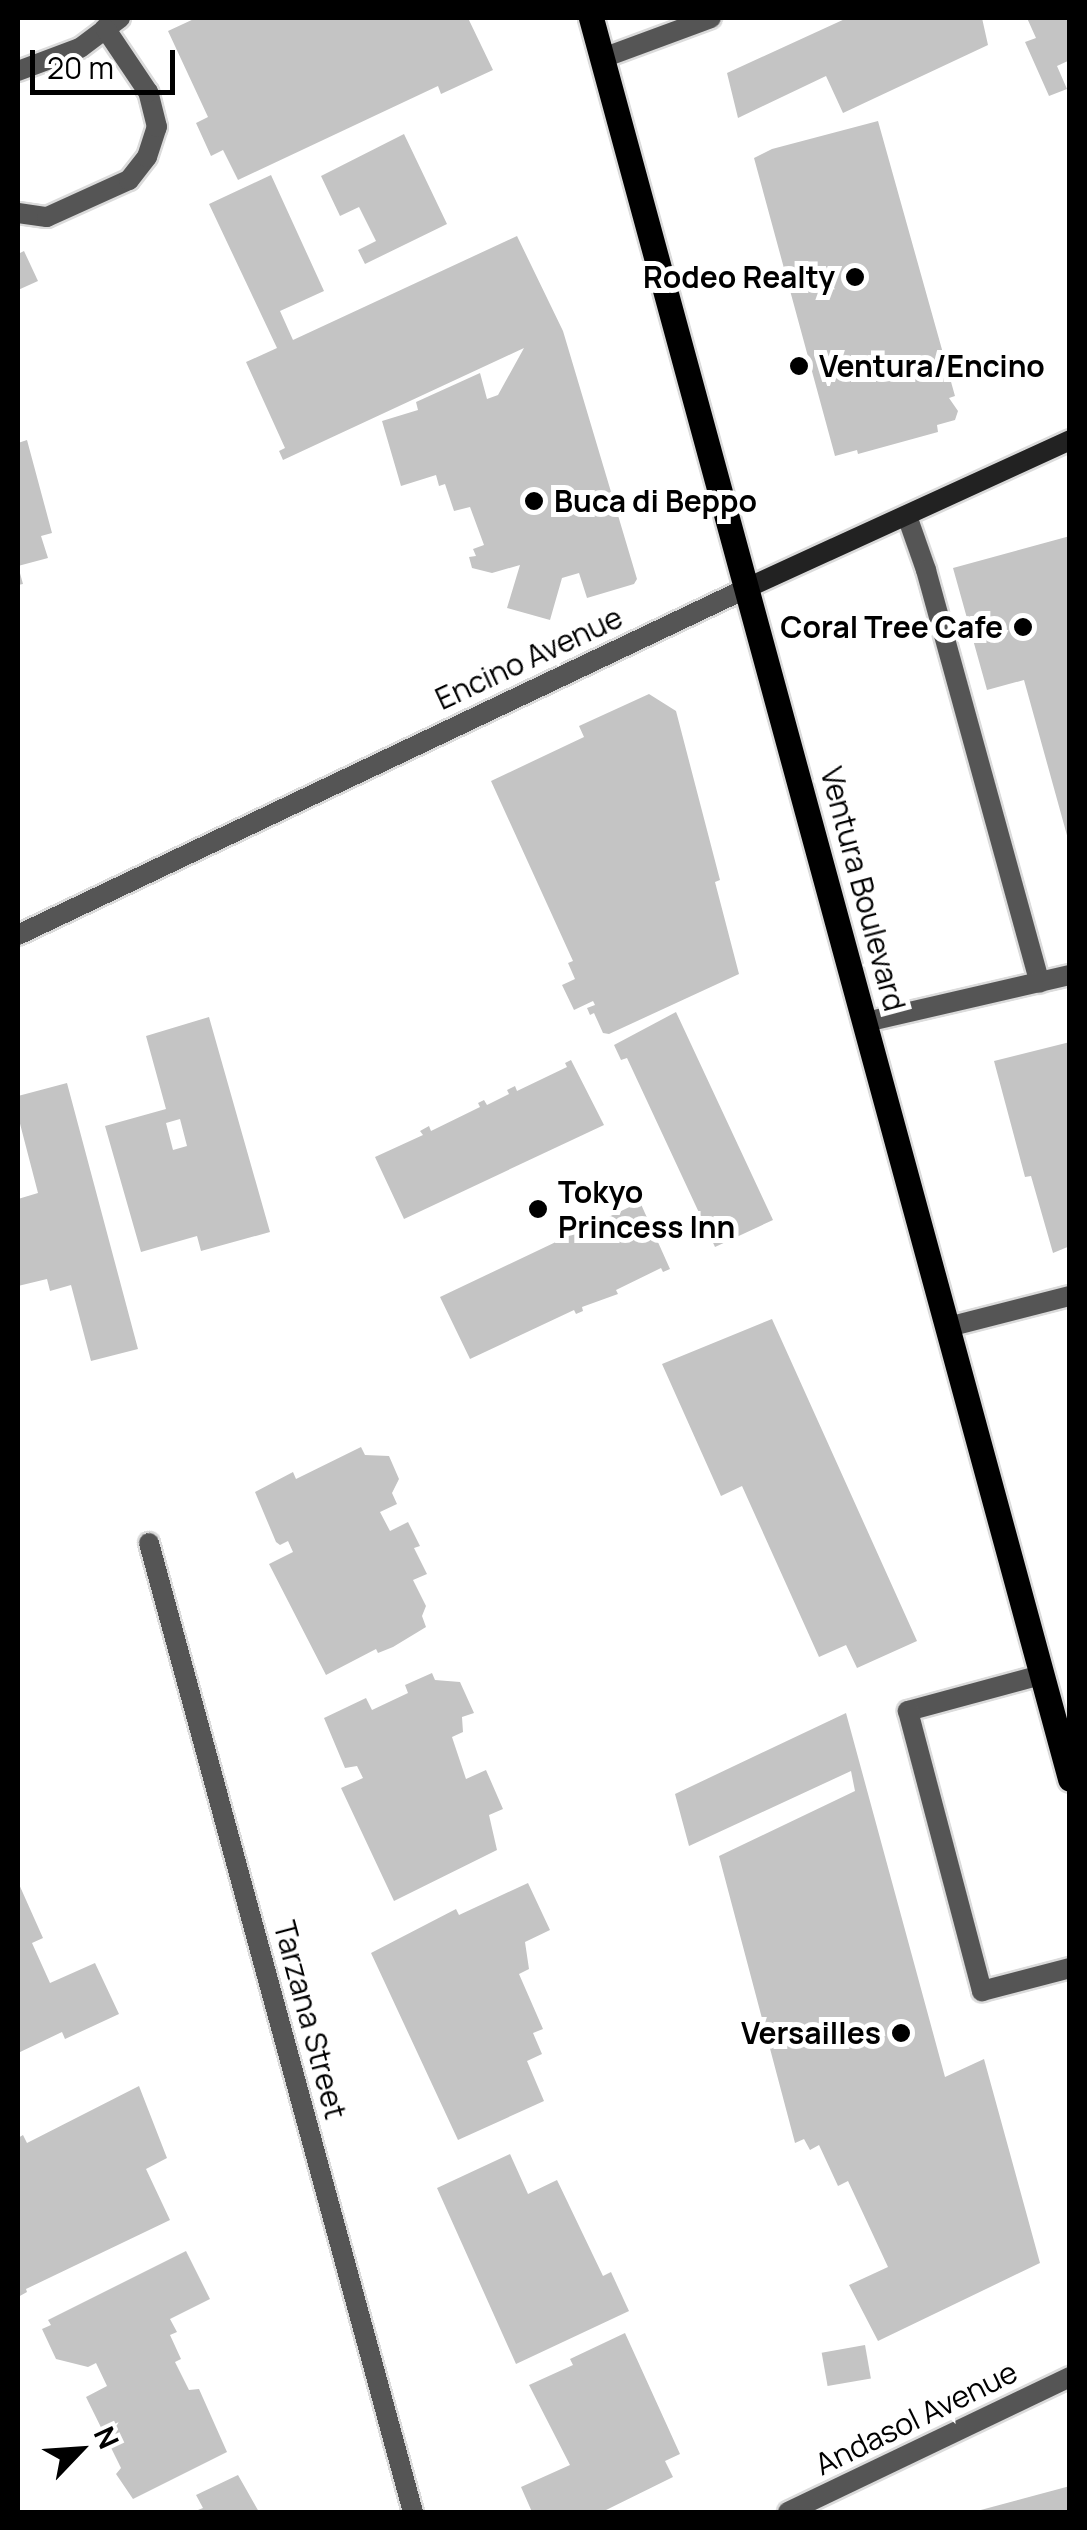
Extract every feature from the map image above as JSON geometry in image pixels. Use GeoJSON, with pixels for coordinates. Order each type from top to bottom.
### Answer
{"type":"FeatureCollection","features":[{"type":"Feature","properties":{"kind":"main road","name":"Ventura Boulevard"},"geometry":{"type":"LineString","coordinates":[[591,18],[1070,1778]]}},
{"type":"Feature","properties":{"kind":"street"},"geometry":{"type":"LineString","coordinates":[[603,58],[711,18]]}},
{"type":"Feature","properties":{"kind":"street"},"geometry":{"type":"LineString","coordinates":[[18,72],[80,48],[113,23],[148,92],[156,127],[147,157],[129,180],[47,217],[18,213]]}},
{"type":"Feature","properties":{"kind":"street","name":"Encino Avenue"},"geometry":{"type":"LineString","coordinates":[[18,935],[747,588],[1070,440]]}},
{"type":"Feature","properties":{"kind":"street"},"geometry":{"type":"LineString","coordinates":[[907,516],[926,570],[1040,983]]}},
{"type":"Feature","properties":{"kind":"street"},"geometry":{"type":"LineString","coordinates":[[866,1022],[1070,976]]}},
{"type":"Feature","properties":{"kind":"street"},"geometry":{"type":"LineString","coordinates":[[948,1326],[1070,1296]]}},
{"type":"Feature","properties":{"kind":"street","name":"Tarzana Street"},"geometry":{"type":"LineString","coordinates":[[149,1542],[413,2512]]}},
{"type":"Feature","properties":{"kind":"street"},"geometry":{"type":"LineString","coordinates":[[1041,1675],[908,1711],[982,1991],[1070,1968]]}},
{"type":"Feature","properties":{"kind":"street","name":"Andasol Avenue"},"geometry":{"type":"LineString","coordinates":[[788,2512],[1070,2377]]}},
{"type":"Feature","properties":{"kind":"building"},"geometry":{"type":"Polygon","coordinates":[[[196,18],[468,18],[493,70],[441,94],[438,86],[238,180],[223,150],[211,156],[196,123],[208,117],[168,31],[196,18]]]}},
{"type":"Feature","properties":{"kind":"building"},"geometry":{"type":"Polygon","coordinates":[[[847,18],[982,18],[988,45],[843,113],[826,76],[738,118],[727,73],[847,18]]]}},
{"type":"Feature","properties":{"kind":"building"},"geometry":{"type":"Polygon","coordinates":[[[1027,18],[1070,18],[1070,60],[1057,66],[1067,89],[1049,96],[1025,42],[1036,38],[1027,18]]]}},
{"type":"Feature","properties":{"kind":"building","name":"Rodeo Realty"},"geometry":{"type":"Polygon","coordinates":[[[878,121],[955,396],[949,398],[958,411],[955,420],[937,425],[938,432],[858,454],[857,450],[835,456],[754,158],[772,149],[878,121]]]}},
{"type":"Feature","properties":{"kind":"building"},"geometry":{"type":"Polygon","coordinates":[[[404,134],[447,224],[365,264],[358,250],[376,241],[359,207],[340,216],[321,176],[404,134]]]}},
{"type":"Feature","properties":{"kind":"building"},"geometry":{"type":"Polygon","coordinates":[[[271,175],[324,291],[280,311],[293,340],[517,236],[563,331],[637,579],[634,584],[587,598],[579,573],[562,578],[550,620],[507,608],[520,565],[492,573],[472,568],[469,557],[476,556],[473,549],[484,545],[470,507],[454,511],[445,484],[439,486],[436,475],[401,486],[382,421],[418,410],[416,402],[480,373],[487,399],[498,395],[524,348],[283,460],[279,451],[285,448],[246,362],[277,348],[209,204],[271,175]]]}},
{"type":"Feature","properties":{"kind":"building"},"geometry":{"type":"Polygon","coordinates":[[[24,251],[38,281],[18,290],[18,254],[24,251]]]}},
{"type":"Feature","properties":{"kind":"building"},"geometry":{"type":"Polygon","coordinates":[[[27,440],[52,533],[41,536],[48,558],[18,566],[18,443],[27,440]]]}},
{"type":"Feature","properties":{"kind":"building"},"geometry":{"type":"Polygon","coordinates":[[[1070,536],[1068,839],[1024,680],[987,690],[953,568],[1070,536]]]}},
{"type":"Feature","properties":{"kind":"building"},"geometry":{"type":"Polygon","coordinates":[[[649,694],[676,711],[720,880],[715,882],[739,974],[609,1034],[603,1033],[594,1013],[590,1015],[587,1008],[595,1005],[593,1001],[574,1010],[562,985],[575,979],[568,963],[573,961],[491,781],[584,737],[579,726],[649,694]]]}},
{"type":"Feature","properties":{"kind":"building"},"geometry":{"type":"Polygon","coordinates":[[[676,1012],[773,1220],[715,1247],[627,1058],[621,1060],[614,1045],[676,1012]]]}},
{"type":"Feature","properties":{"kind":"building"},"geometry":{"type":"Polygon","coordinates":[[[209,1017],[270,1232],[201,1251],[197,1236],[141,1252],[105,1126],[166,1109],[146,1036],[209,1017]],[[180,1119],[166,1123],[173,1150],[187,1146],[180,1119]]]}},
{"type":"Feature","properties":{"kind":"building"},"geometry":{"type":"Polygon","coordinates":[[[1070,1042],[1070,1246],[1053,1253],[1031,1176],[1025,1177],[994,1061],[1070,1042]]]}},
{"type":"Feature","properties":{"kind":"building"},"geometry":{"type":"Polygon","coordinates":[[[571,1060],[604,1125],[404,1219],[375,1157],[423,1135],[420,1131],[429,1126],[431,1131],[480,1107],[478,1103],[484,1100],[487,1105],[509,1094],[507,1090],[515,1086],[517,1091],[567,1067],[565,1063],[571,1060]]]}},
{"type":"Feature","properties":{"kind":"building"},"geometry":{"type":"Polygon","coordinates":[[[67,1083],[138,1349],[91,1361],[71,1285],[50,1291],[47,1279],[18,1286],[18,1199],[38,1193],[18,1116],[18,1096],[67,1083]]]}},
{"type":"Feature","properties":{"kind":"building"},"geometry":{"type":"Polygon","coordinates":[[[640,1202],[670,1269],[663,1272],[661,1268],[616,1290],[618,1294],[582,1307],[583,1311],[576,1314],[574,1310],[470,1359],[440,1297],[640,1202]]]}},
{"type":"Feature","properties":{"kind":"building"},"geometry":{"type":"Polygon","coordinates":[[[772,1319],[917,1641],[857,1668],[846,1645],[819,1657],[742,1486],[721,1496],[662,1364],[772,1319]]]}},
{"type":"Feature","properties":{"kind":"building"},"geometry":{"type":"Polygon","coordinates":[[[361,1447],[365,1455],[389,1456],[399,1479],[392,1493],[397,1504],[380,1512],[390,1531],[408,1522],[420,1546],[414,1548],[427,1574],[413,1580],[426,1606],[422,1616],[426,1627],[393,1647],[378,1653],[376,1649],[326,1675],[269,1564],[293,1552],[288,1541],[280,1545],[276,1542],[255,1492],[293,1472],[296,1479],[361,1447]]]}},
{"type":"Feature","properties":{"kind":"building"},"geometry":{"type":"Polygon","coordinates":[[[432,1673],[435,1680],[460,1682],[474,1713],[462,1717],[463,1732],[452,1737],[466,1779],[486,1770],[503,1809],[489,1815],[497,1850],[394,1901],[341,1788],[363,1778],[357,1766],[345,1768],[324,1718],[366,1698],[372,1710],[408,1693],[405,1685],[432,1673]]]}},
{"type":"Feature","properties":{"kind":"building"},"geometry":{"type":"Polygon","coordinates":[[[846,1713],[945,2077],[984,2059],[1040,2263],[878,2341],[849,2285],[888,2267],[848,2181],[838,2186],[819,2145],[810,2150],[804,2139],[795,2143],[719,1856],[855,1791],[851,1771],[689,1846],[675,1794],[846,1713]]]}},
{"type":"Feature","properties":{"kind":"building"},"geometry":{"type":"Polygon","coordinates":[[[18,1882],[43,1938],[32,1943],[50,1983],[95,1963],[119,2014],[65,2039],[62,2032],[18,2053],[18,1882]]]}},
{"type":"Feature","properties":{"kind":"building"},"geometry":{"type":"Polygon","coordinates":[[[528,1883],[550,1930],[525,1942],[529,1969],[519,1974],[543,2029],[533,2033],[542,2054],[527,2061],[544,2101],[458,2140],[371,1953],[456,1909],[459,1915],[528,1883]]]}},
{"type":"Feature","properties":{"kind":"building"},"geometry":{"type":"Polygon","coordinates":[[[139,2086],[167,2158],[146,2169],[170,2220],[26,2289],[18,2297],[18,2138],[23,2135],[27,2143],[139,2086]]]}},
{"type":"Feature","properties":{"kind":"building"},"geometry":{"type":"Polygon","coordinates":[[[510,2154],[528,2194],[557,2180],[603,2276],[611,2272],[629,2311],[516,2364],[437,2188],[510,2154]]]}},
{"type":"Feature","properties":{"kind":"building"},"geometry":{"type":"Polygon","coordinates":[[[186,2251],[210,2299],[170,2319],[177,2332],[170,2335],[181,2359],[175,2362],[189,2390],[199,2389],[227,2452],[133,2499],[116,2474],[121,2468],[86,2397],[107,2386],[96,2363],[88,2367],[56,2359],[42,2329],[51,2325],[48,2320],[186,2251]]]}},
{"type":"Feature","properties":{"kind":"building"},"geometry":{"type":"Polygon","coordinates":[[[625,2333],[680,2454],[665,2461],[673,2477],[602,2512],[532,2512],[521,2487],[570,2465],[529,2385],[573,2365],[570,2359],[625,2333]]]}},
{"type":"Feature","properties":{"kind":"building"},"geometry":{"type":"Polygon","coordinates":[[[865,2345],[871,2378],[828,2386],[822,2353],[865,2345]]]}},
{"type":"Feature","properties":{"kind":"building"},"geometry":{"type":"Polygon","coordinates":[[[238,2475],[259,2512],[193,2512],[203,2508],[196,2495],[238,2475]]]}},
{"type":"Feature","properties":{"kind":"building"},"geometry":{"type":"Polygon","coordinates":[[[1070,2486],[1070,2512],[977,2512],[977,2511],[1070,2486]]]}},
{"type":"Feature","properties":{"kind":"place","name":"Rodeo Realty"},"geometry":{"type":"Point","coordinates":[855,277]}},
{"type":"Feature","properties":{"kind":"place","name":"Ventura/Encino"},"geometry":{"type":"Point","coordinates":[799,366]}},
{"type":"Feature","properties":{"kind":"place","name":"Buca di Beppo"},"geometry":{"type":"Point","coordinates":[534,501]}},
{"type":"Feature","properties":{"kind":"place","name":"Coral Tree Cafe"},"geometry":{"type":"Point","coordinates":[1023,627]}},
{"type":"Feature","properties":{"kind":"place","name":"Tokyo Princess Inn"},"geometry":{"type":"Point","coordinates":[538,1209]}},
{"type":"Feature","properties":{"kind":"place","name":"Versailles"},"geometry":{"type":"Point","coordinates":[901,2033]}}]}
